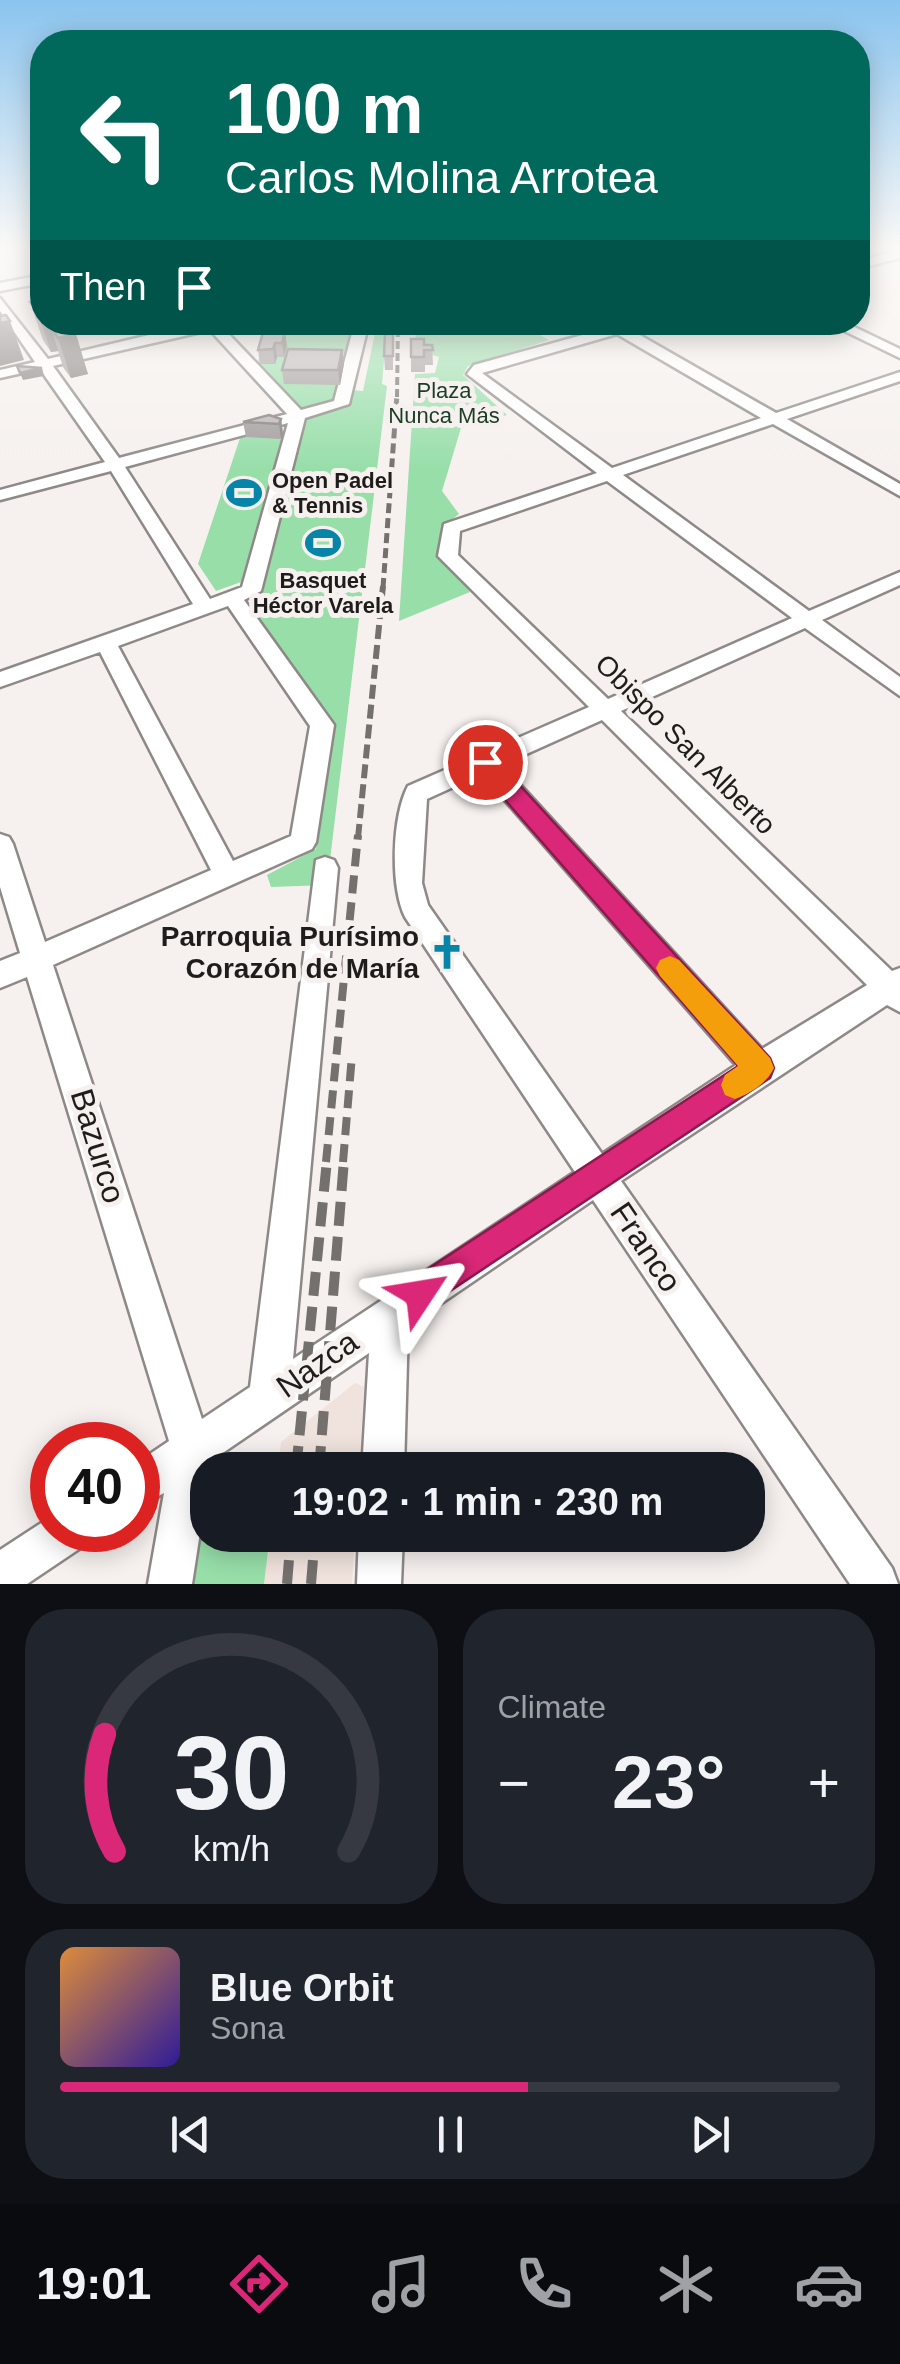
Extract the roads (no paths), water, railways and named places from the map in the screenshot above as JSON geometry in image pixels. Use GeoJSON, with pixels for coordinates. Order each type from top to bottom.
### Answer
{"type":"FeatureCollection","features":[{"type":"Feature","properties":{"kind":"street"},"geometry":{"type":"LineString","coordinates":[[15,323],[116,464],[206,609]]}},
{"type":"Feature","properties":{"kind":"street"},"geometry":{"type":"LineString","coordinates":[[0,374],[166,335]]}},
{"type":"Feature","properties":{"kind":"street"},"geometry":{"type":"LineString","coordinates":[[227,335],[298,416]]}},
{"type":"Feature","properties":{"kind":"street"},"geometry":{"type":"LineString","coordinates":[[0,496],[341,404],[359,335]]}},
{"type":"Feature","properties":{"kind":"street"},"geometry":{"type":"LineString","coordinates":[[587,335],[474,374],[900,688]]}},
{"type":"Feature","properties":{"kind":"street"},"geometry":{"type":"LineString","coordinates":[[631,335],[900,491]]}},
{"type":"Feature","properties":{"kind":"street"},"geometry":{"type":"LineString","coordinates":[[860,335],[900,354]]}},
{"type":"Feature","properties":{"kind":"street"},"geometry":{"type":"LineString","coordinates":[[609,475],[900,376]]}},
{"type":"Feature","properties":{"kind":"street"},"geometry":{"type":"LineString","coordinates":[[0,680],[251,591],[298,416]]}},
{"type":"Feature","properties":{"kind":"street","name":"Obispo San Alberto"},"geometry":{"type":"LineString","coordinates":[[609,475],[451,528],[448,556],[897,989]]}},
{"type":"Feature","properties":{"kind":"street"},"geometry":{"type":"LineString","coordinates":[[760,1068],[485,762],[900,578]]}},
{"type":"Feature","properties":{"kind":"street"},"geometry":{"type":"LineString","coordinates":[[0,975],[303,842],[322,725],[234,600]]}},
{"type":"Feature","properties":{"kind":"street"},"geometry":{"type":"LineString","coordinates":[[106,643],[228,877]]}},
{"type":"Feature","properties":{"kind":"street","name":"Franco"},"geometry":{"type":"LineString","coordinates":[[485,762],[417,793],[413,804],[409,898],[876,1584]]}},
{"type":"Feature","properties":{"kind":"street","name":"Bazurco"},"geometry":{"type":"LineString","coordinates":[[0,844],[39,957],[192,1450]]}},
{"type":"Feature","properties":{"kind":"street"},"geometry":{"type":"LineString","coordinates":[[268,1398],[325,868]]}},
{"type":"Feature","properties":{"kind":"street","name":"Nazca"},"geometry":{"type":"LineString","coordinates":[[160,1471],[390,1313],[760,1068],[897,989]]}},
{"type":"Feature","properties":{"kind":"street"},"geometry":{"type":"LineString","coordinates":[[385,1452],[390,1313]]}},
{"type":"Feature","properties":{"kind":"street"},"geometry":{"type":"LineString","coordinates":[[170,1584],[192,1450]]}},
{"type":"Feature","properties":{"kind":"street"},"geometry":{"type":"LineString","coordinates":[[0,1576],[37,1552]]}},
{"type":"Feature","properties":{"kind":"street"},"geometry":{"type":"LineString","coordinates":[[378,1584],[380,1552]]}},
{"type":"Feature","properties":{"kind":"railway"},"geometry":{"type":"LineString","coordinates":[[397,397],[398,335]]}},
{"type":"Feature","properties":{"kind":"railway"},"geometry":{"type":"LineString","coordinates":[[383,588],[397,394]]}},
{"type":"Feature","properties":{"kind":"railway"},"geometry":{"type":"LineString","coordinates":[[358,838],[383,586]]}},
{"type":"Feature","properties":{"kind":"railway"},"geometry":{"type":"LineString","coordinates":[[326,1162],[358,835]]}},
{"type":"Feature","properties":{"kind":"railway"},"geometry":{"type":"LineString","coordinates":[[343,1162],[352,1055]]}},
{"type":"Feature","properties":{"kind":"railway"},"geometry":{"type":"LineString","coordinates":[[298,1452],[327,1160]]}},
{"type":"Feature","properties":{"kind":"railway"},"geometry":{"type":"LineString","coordinates":[[320,1452],[344,1160]]}},
{"type":"Feature","properties":{"kind":"railway"},"geometry":{"type":"LineString","coordinates":[[287,1584],[290,1552]]}},
{"type":"Feature","properties":{"kind":"railway"},"geometry":{"type":"LineString","coordinates":[[311,1584],[314,1552]]}},
{"type":"Feature","properties":{"kind":"place","name":"Open Padel & Tennis"},"geometry":{"type":"Point","coordinates":[244,493]}},
{"type":"Feature","properties":{"kind":"place","name":"Basquet Héctor Varela"},"geometry":{"type":"Point","coordinates":[323,543]}},
{"type":"Feature","properties":{"kind":"place","name":"Parroquia Purísimo Corazón de María"},"geometry":{"type":"Point","coordinates":[447,952]}},
{"type":"Feature","properties":{"kind":"park label","name":"Plaza Nunca Más"},"geometry":{"type":"Point","coordinates":[444,402]}}]}
